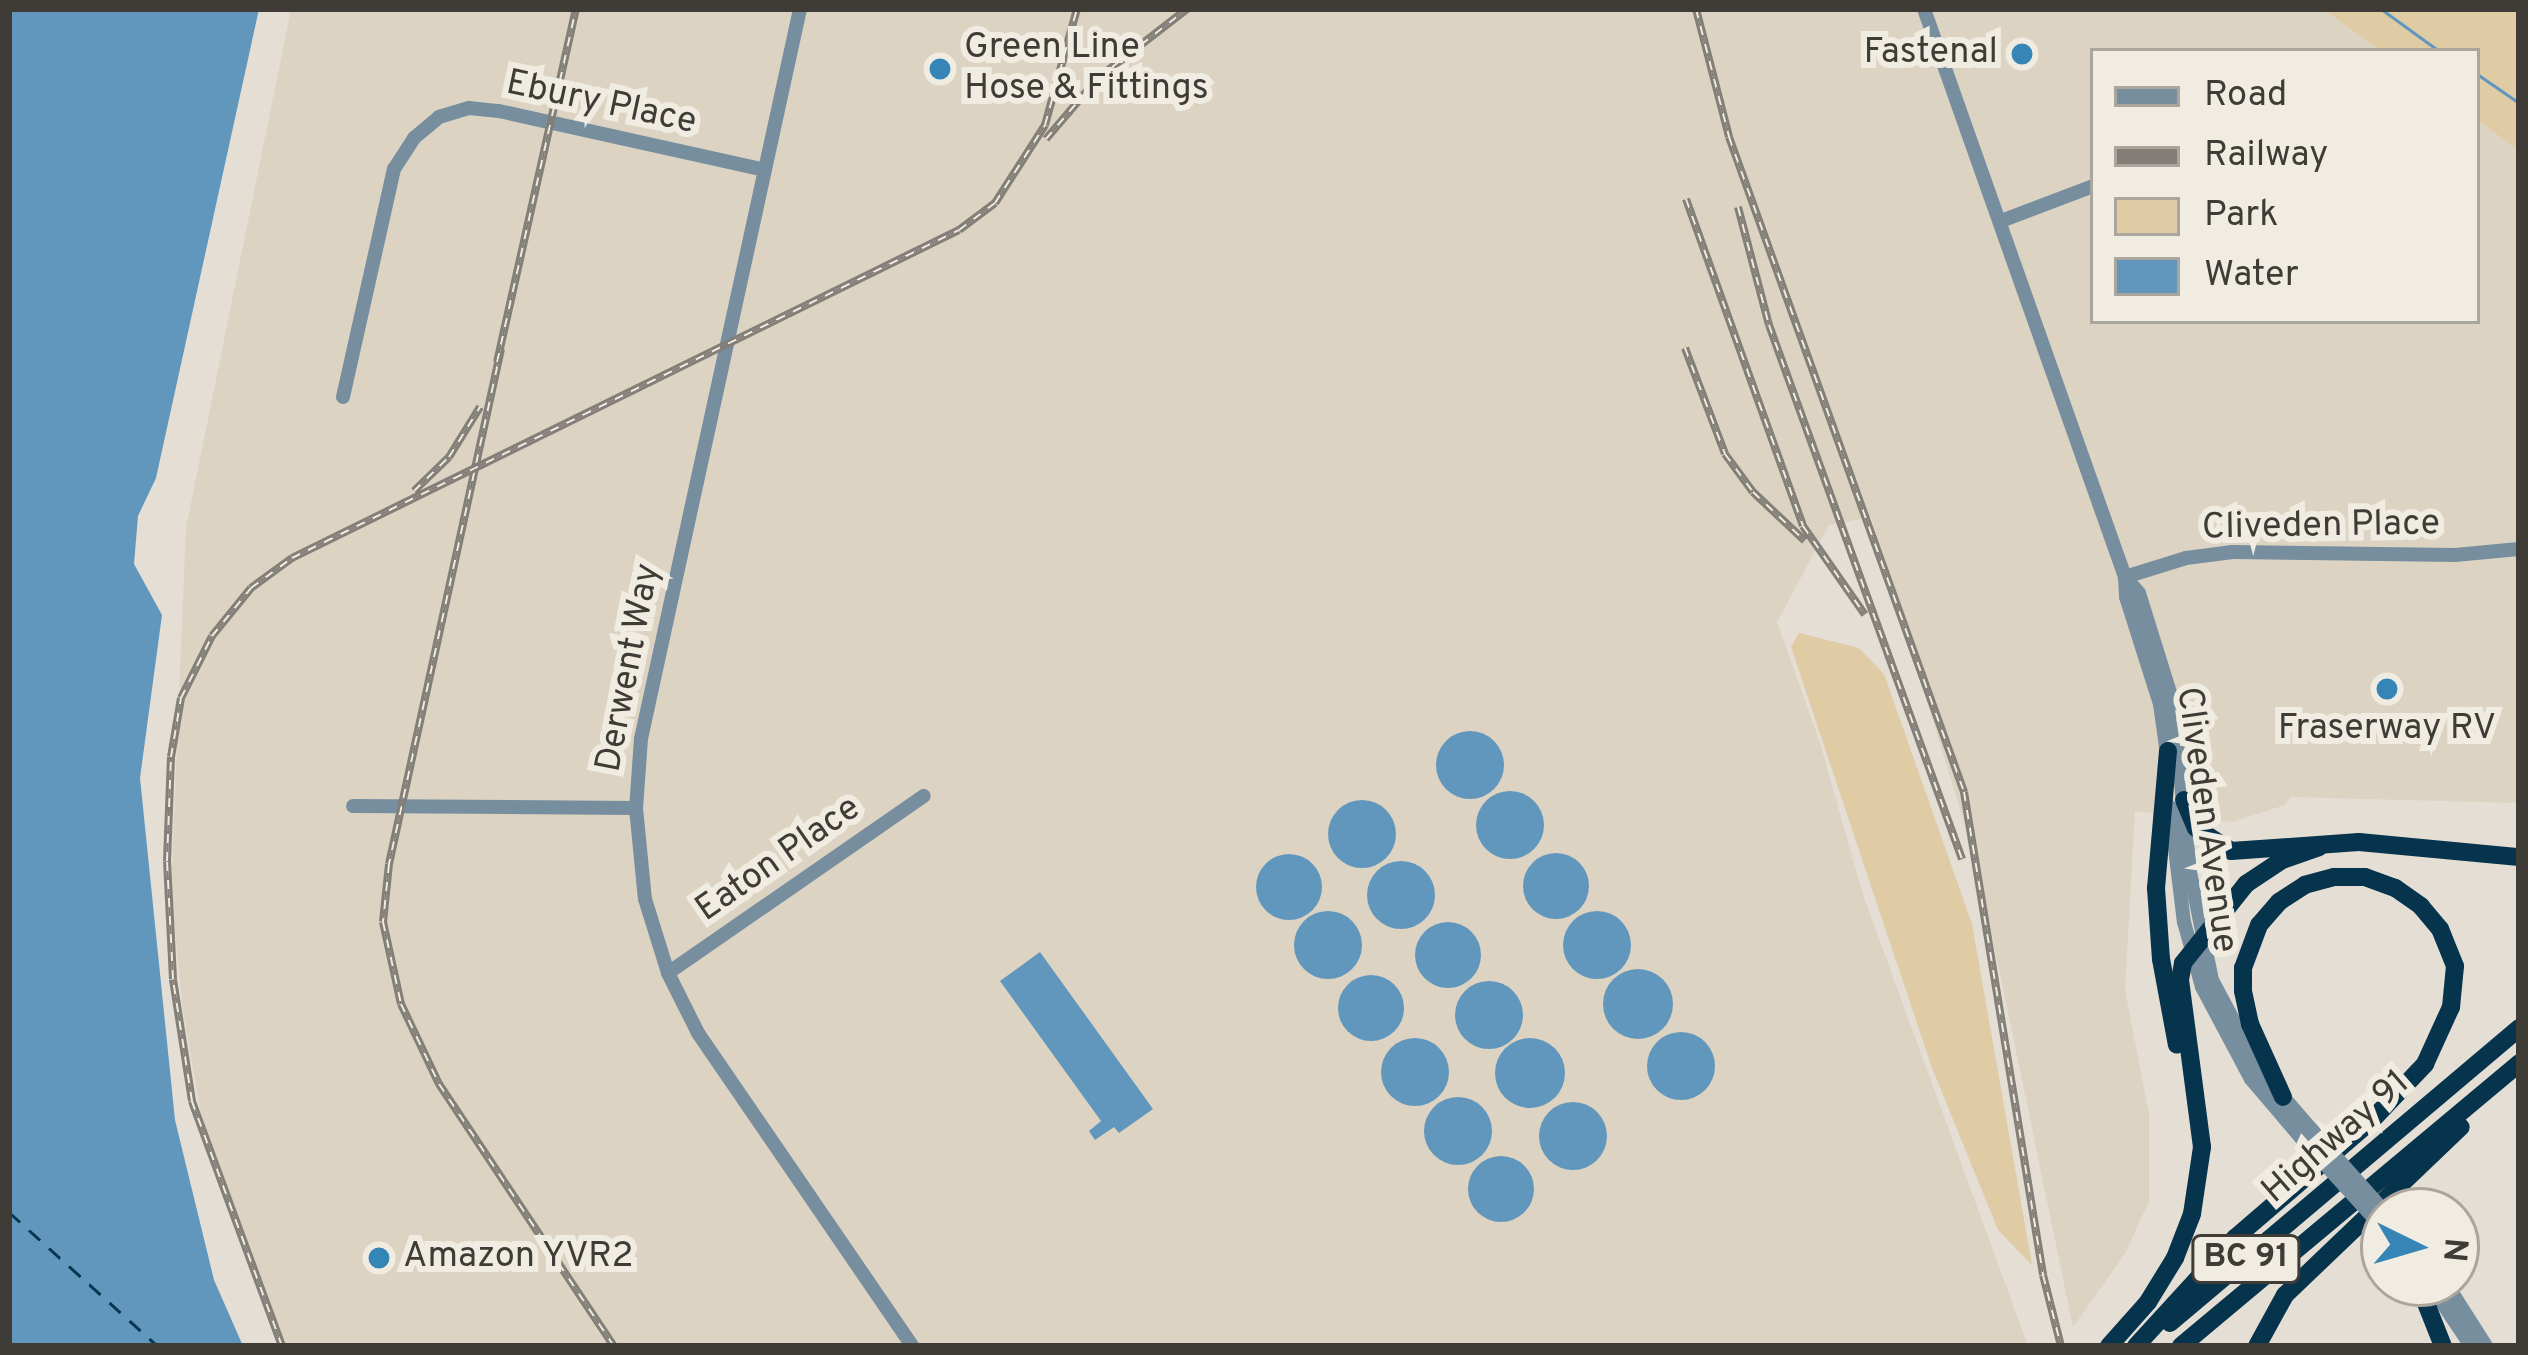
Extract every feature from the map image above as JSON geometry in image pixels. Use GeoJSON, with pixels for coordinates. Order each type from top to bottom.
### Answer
{"type":"FeatureCollection","features":[{"type":"Feature","properties":{"kind":"highway"},"geometry":{"type":"LineString","coordinates":[[2168,751],[2156,888],[2161,959],[2197,1186]]}},
{"type":"Feature","properties":{"kind":"highway"},"geometry":{"type":"LineString","coordinates":[[2184,800],[2196,828],[2220,847],[2259,853],[2360,842],[2519,857]]}},
{"type":"Feature","properties":{"kind":"highway"},"geometry":{"type":"LineString","coordinates":[[2109,1346],[2148,1302],[2175,1258],[2197,1186],[2202,1147],[2198,1097],[2180,980],[2196,946],[2246,884],[2282,860],[2319,847]]}},
{"type":"Feature","properties":{"kind":"highway"},"geometry":{"type":"LineString","coordinates":[[2140,1346],[2235,1238],[2371,1121],[2425,1064],[2451,1007],[2455,966],[2440,929],[2421,906],[2395,887],[2366,878],[2334,877],[2305,885],[2279,902],[2259,925],[2243,968],[2243,991],[2250,1024],[2283,1097]]}},
{"type":"Feature","properties":{"kind":"highway"},"geometry":{"type":"LineString","coordinates":[[2476,1062],[2519,1017]]}},
{"type":"Feature","properties":{"kind":"highway","name":"Highway 91"},"geometry":{"type":"LineString","coordinates":[[2140,1346],[2519,1028]]}},
{"type":"Feature","properties":{"kind":"highway"},"geometry":{"type":"LineString","coordinates":[[2258,1346],[2285,1294],[2519,1067]]}},
{"type":"Feature","properties":{"kind":"highway","name":"Highway 91"},"geometry":{"type":"LineString","coordinates":[[2181,1346],[2519,1067]]}},
{"type":"Feature","properties":{"kind":"highway"},"geometry":{"type":"LineString","coordinates":[[2428,1307],[2443,1346]]}},
{"type":"Feature","properties":{"kind":"street","name":"Derwent Way"},"geometry":{"type":"LineString","coordinates":[[800,9],[640,739],[636,808],[645,899],[668,973],[698,1033],[912,1346]]}},
{"type":"Feature","properties":{"kind":"street","name":"Cliveden Avenue"},"geometry":{"type":"LineString","coordinates":[[1924,9],[2126,578],[2168,751],[2177,874],[2232,1048],[2360,1199]]}},
{"type":"Feature","properties":{"kind":"street","name":"Ebury Place"},"geometry":{"type":"LineString","coordinates":[[344,398],[394,169],[413,138],[439,117],[469,108],[499,111],[765,170]]}},
{"type":"Feature","properties":{"kind":"street"},"geometry":{"type":"LineString","coordinates":[[2001,221],[2090,187]]}},
{"type":"Feature","properties":{"kind":"street","name":"Cliveden Place"},"geometry":{"type":"LineString","coordinates":[[2126,578],[2186,558],[2233,552],[2455,556],[2519,548]]}},
{"type":"Feature","properties":{"kind":"street","name":"Cliveden Avenue"},"geometry":{"type":"LineString","coordinates":[[2126,578],[2138,593],[2164,663],[2184,800],[2196,946],[2242,1041],[2307,1134],[2360,1187]]}},
{"type":"Feature","properties":{"kind":"street","name":"Eaton Place"},"geometry":{"type":"LineString","coordinates":[[668,973],[924,796]]}},
{"type":"Feature","properties":{"kind":"street"},"geometry":{"type":"LineString","coordinates":[[353,806],[636,808]]}},
{"type":"Feature","properties":{"kind":"street"},"geometry":{"type":"LineString","coordinates":[[2445,1307],[2471,1346]]}},
{"type":"Feature","properties":{"kind":"street"},"geometry":{"type":"LineString","coordinates":[[2461,1307],[2486,1346]]}},
{"type":"Feature","properties":{"kind":"shaded area"},"geometry":{"type":"Polygon","coordinates":[[[291,9],[2323,9],[2377,48],[2090,48],[2090,324],[2480,324],[2480,122],[2519,150],[2519,803],[2290,797],[2285,805],[2232,822],[2135,811],[2125,990],[2149,1114],[2149,1201],[2126,1252],[2073,1327],[1979,872],[1871,517],[1829,525],[1777,622],[1820,743],[1863,895],[2028,1346],[282,1346],[201,1113],[183,1012],[171,892],[186,528],[291,9]]]}},
{"type":"Feature","properties":{"kind":"green space"},"geometry":{"type":"Polygon","coordinates":[[[2323,9],[2519,9],[2519,150],[2480,122],[2480,48],[2377,48],[2323,9]]]}},
{"type":"Feature","properties":{"kind":"green space"},"geometry":{"type":"Polygon","coordinates":[[[1799,633],[1859,648],[1884,674],[1972,924],[2032,1265],[1998,1230],[1931,1065],[1791,647],[1799,633]]]}},
{"type":"Feature","properties":{"kind":"water"},"geometry":{"type":"Polygon","coordinates":[[[9,9],[259,9],[156,478],[138,516],[134,564],[162,615],[140,778],[175,1120],[214,1280],[243,1346],[9,1346],[9,9]]]}},
{"type":"Feature","properties":{"kind":"water"},"geometry":{"type":"Polygon","coordinates":[[[1470,731],[1494,741],[1504,765],[1494,789],[1470,799],[1446,789],[1436,765],[1446,741],[1470,731]]]}},
{"type":"Feature","properties":{"kind":"water"},"geometry":{"type":"Polygon","coordinates":[[[1510,791],[1534,801],[1544,825],[1534,849],[1510,859],[1486,849],[1476,825],[1486,801],[1510,791]]]}},
{"type":"Feature","properties":{"kind":"water"},"geometry":{"type":"Polygon","coordinates":[[[1362,800],[1386,810],[1396,834],[1386,858],[1362,868],[1338,858],[1328,834],[1338,810],[1362,800]]]}},
{"type":"Feature","properties":{"kind":"water"},"geometry":{"type":"Polygon","coordinates":[[[1556,853],[1579,863],[1589,886],[1579,909],[1556,919],[1533,909],[1523,886],[1533,863],[1556,853]]]}},
{"type":"Feature","properties":{"kind":"water"},"geometry":{"type":"Polygon","coordinates":[[[1289,854],[1313,863],[1322,887],[1313,911],[1289,920],[1265,911],[1256,887],[1265,863],[1289,854]]]}},
{"type":"Feature","properties":{"kind":"water"},"geometry":{"type":"Polygon","coordinates":[[[1401,861],[1425,871],[1435,895],[1425,919],[1401,929],[1377,919],[1367,895],[1377,871],[1401,861]]]}},
{"type":"Feature","properties":{"kind":"water"},"geometry":{"type":"Polygon","coordinates":[[[1328,911],[1352,921],[1362,945],[1352,969],[1328,979],[1304,969],[1294,945],[1304,921],[1328,911]]]}},
{"type":"Feature","properties":{"kind":"water"},"geometry":{"type":"Polygon","coordinates":[[[1597,911],[1621,921],[1631,945],[1621,969],[1597,979],[1573,969],[1563,945],[1573,921],[1597,911]]]}},
{"type":"Feature","properties":{"kind":"water"},"geometry":{"type":"Polygon","coordinates":[[[1448,922],[1471,932],[1481,955],[1471,978],[1448,988],[1425,978],[1415,955],[1425,932],[1448,922]]]}},
{"type":"Feature","properties":{"kind":"water"},"geometry":{"type":"Polygon","coordinates":[[[1040,952],[1153,1109],[1119,1133],[1114,1127],[1095,1140],[1089,1131],[1101,1121],[1000,981],[1040,952]]]}},
{"type":"Feature","properties":{"kind":"water"},"geometry":{"type":"Polygon","coordinates":[[[1638,969],[1662,980],[1673,1004],[1662,1028],[1638,1039],[1614,1028],[1603,1004],[1614,980],[1638,969]]]}},
{"type":"Feature","properties":{"kind":"water"},"geometry":{"type":"Polygon","coordinates":[[[1371,975],[1394,985],[1404,1008],[1394,1031],[1371,1041],[1348,1031],[1338,1008],[1348,985],[1371,975]]]}},
{"type":"Feature","properties":{"kind":"water"},"geometry":{"type":"Polygon","coordinates":[[[1489,981],[1513,991],[1523,1015],[1513,1039],[1489,1049],[1465,1039],[1455,1015],[1465,991],[1489,981]]]}},
{"type":"Feature","properties":{"kind":"water"},"geometry":{"type":"Polygon","coordinates":[[[1681,1032],[1705,1042],[1715,1066],[1705,1090],[1681,1100],[1657,1090],[1647,1066],[1657,1042],[1681,1032]]]}},
{"type":"Feature","properties":{"kind":"water"},"geometry":{"type":"Polygon","coordinates":[[[1415,1038],[1439,1048],[1449,1072],[1439,1096],[1415,1106],[1391,1096],[1381,1072],[1391,1048],[1415,1038]]]}},
{"type":"Feature","properties":{"kind":"water"},"geometry":{"type":"Polygon","coordinates":[[[1530,1038],[1554,1049],[1565,1073],[1554,1097],[1530,1108],[1506,1097],[1495,1073],[1506,1049],[1530,1038]]]}},
{"type":"Feature","properties":{"kind":"water"},"geometry":{"type":"Polygon","coordinates":[[[1458,1097],[1482,1107],[1492,1131],[1482,1155],[1458,1165],[1434,1155],[1424,1131],[1434,1107],[1458,1097]]]}},
{"type":"Feature","properties":{"kind":"water"},"geometry":{"type":"Polygon","coordinates":[[[1573,1102],[1597,1112],[1607,1136],[1597,1160],[1573,1170],[1549,1160],[1539,1136],[1549,1112],[1573,1102]]]}},
{"type":"Feature","properties":{"kind":"water"},"geometry":{"type":"Polygon","coordinates":[[[1501,1156],[1524,1166],[1534,1189],[1524,1212],[1501,1222],[1478,1212],[1468,1189],[1478,1166],[1501,1156]]]}},
{"type":"Feature","properties":{"kind":"waterway"},"geometry":{"type":"LineString","coordinates":[[2381,9],[2435,48]]}},
{"type":"Feature","properties":{"kind":"waterway"},"geometry":{"type":"LineString","coordinates":[[2480,76],[2519,103]]}},
{"type":"Feature","properties":{"kind":"ferry route"},"geometry":{"type":"LineString","coordinates":[[9,1212],[158,1346]]}},
{"type":"Feature","properties":{"kind":"railway"},"geometry":{"type":"LineString","coordinates":[[497,362],[576,9]]}},
{"type":"Feature","properties":{"kind":"railway"},"geometry":{"type":"LineString","coordinates":[[282,1346],[192,1101],[173,979],[167,861],[171,757],[181,698],[212,636],[251,588],[292,558],[959,230],[995,203],[1045,125],[1077,9]]}},
{"type":"Feature","properties":{"kind":"railway"},"geometry":{"type":"LineString","coordinates":[[1046,139],[1098,78],[1187,9]]}},
{"type":"Feature","properties":{"kind":"railway"},"geometry":{"type":"LineString","coordinates":[[1696,9],[1729,137],[1964,792],[2043,1275],[2061,1346]]}},
{"type":"Feature","properties":{"kind":"railway"},"geometry":{"type":"LineString","coordinates":[[1686,199],[1803,526],[1865,615]]}},
{"type":"Feature","properties":{"kind":"railway"},"geometry":{"type":"LineString","coordinates":[[1738,207],[1769,325],[1962,859]]}},
{"type":"Feature","properties":{"kind":"railway"},"geometry":{"type":"LineString","coordinates":[[1685,348],[1725,454],[1753,492],[1805,541]]}},
{"type":"Feature","properties":{"kind":"railway"},"geometry":{"type":"LineString","coordinates":[[501,349],[389,864],[383,922],[401,1004],[439,1084],[614,1346]]}},
{"type":"Feature","properties":{"kind":"railway"},"geometry":{"type":"LineString","coordinates":[[414,491],[449,457],[480,407]]}},
{"type":"Feature","properties":{"kind":"place","name":"Fastenal"},"geometry":{"type":"Point","coordinates":[2022,54]}},
{"type":"Feature","properties":{"kind":"place","name":"Green Line Hose & Fittings"},"geometry":{"type":"Point","coordinates":[940,69]}},
{"type":"Feature","properties":{"kind":"place","name":"Fraserway RV"},"geometry":{"type":"Point","coordinates":[2387,689]}},
{"type":"Feature","properties":{"kind":"place","name":"Amazon YVR2"},"geometry":{"type":"Point","coordinates":[379,1258]}}]}
